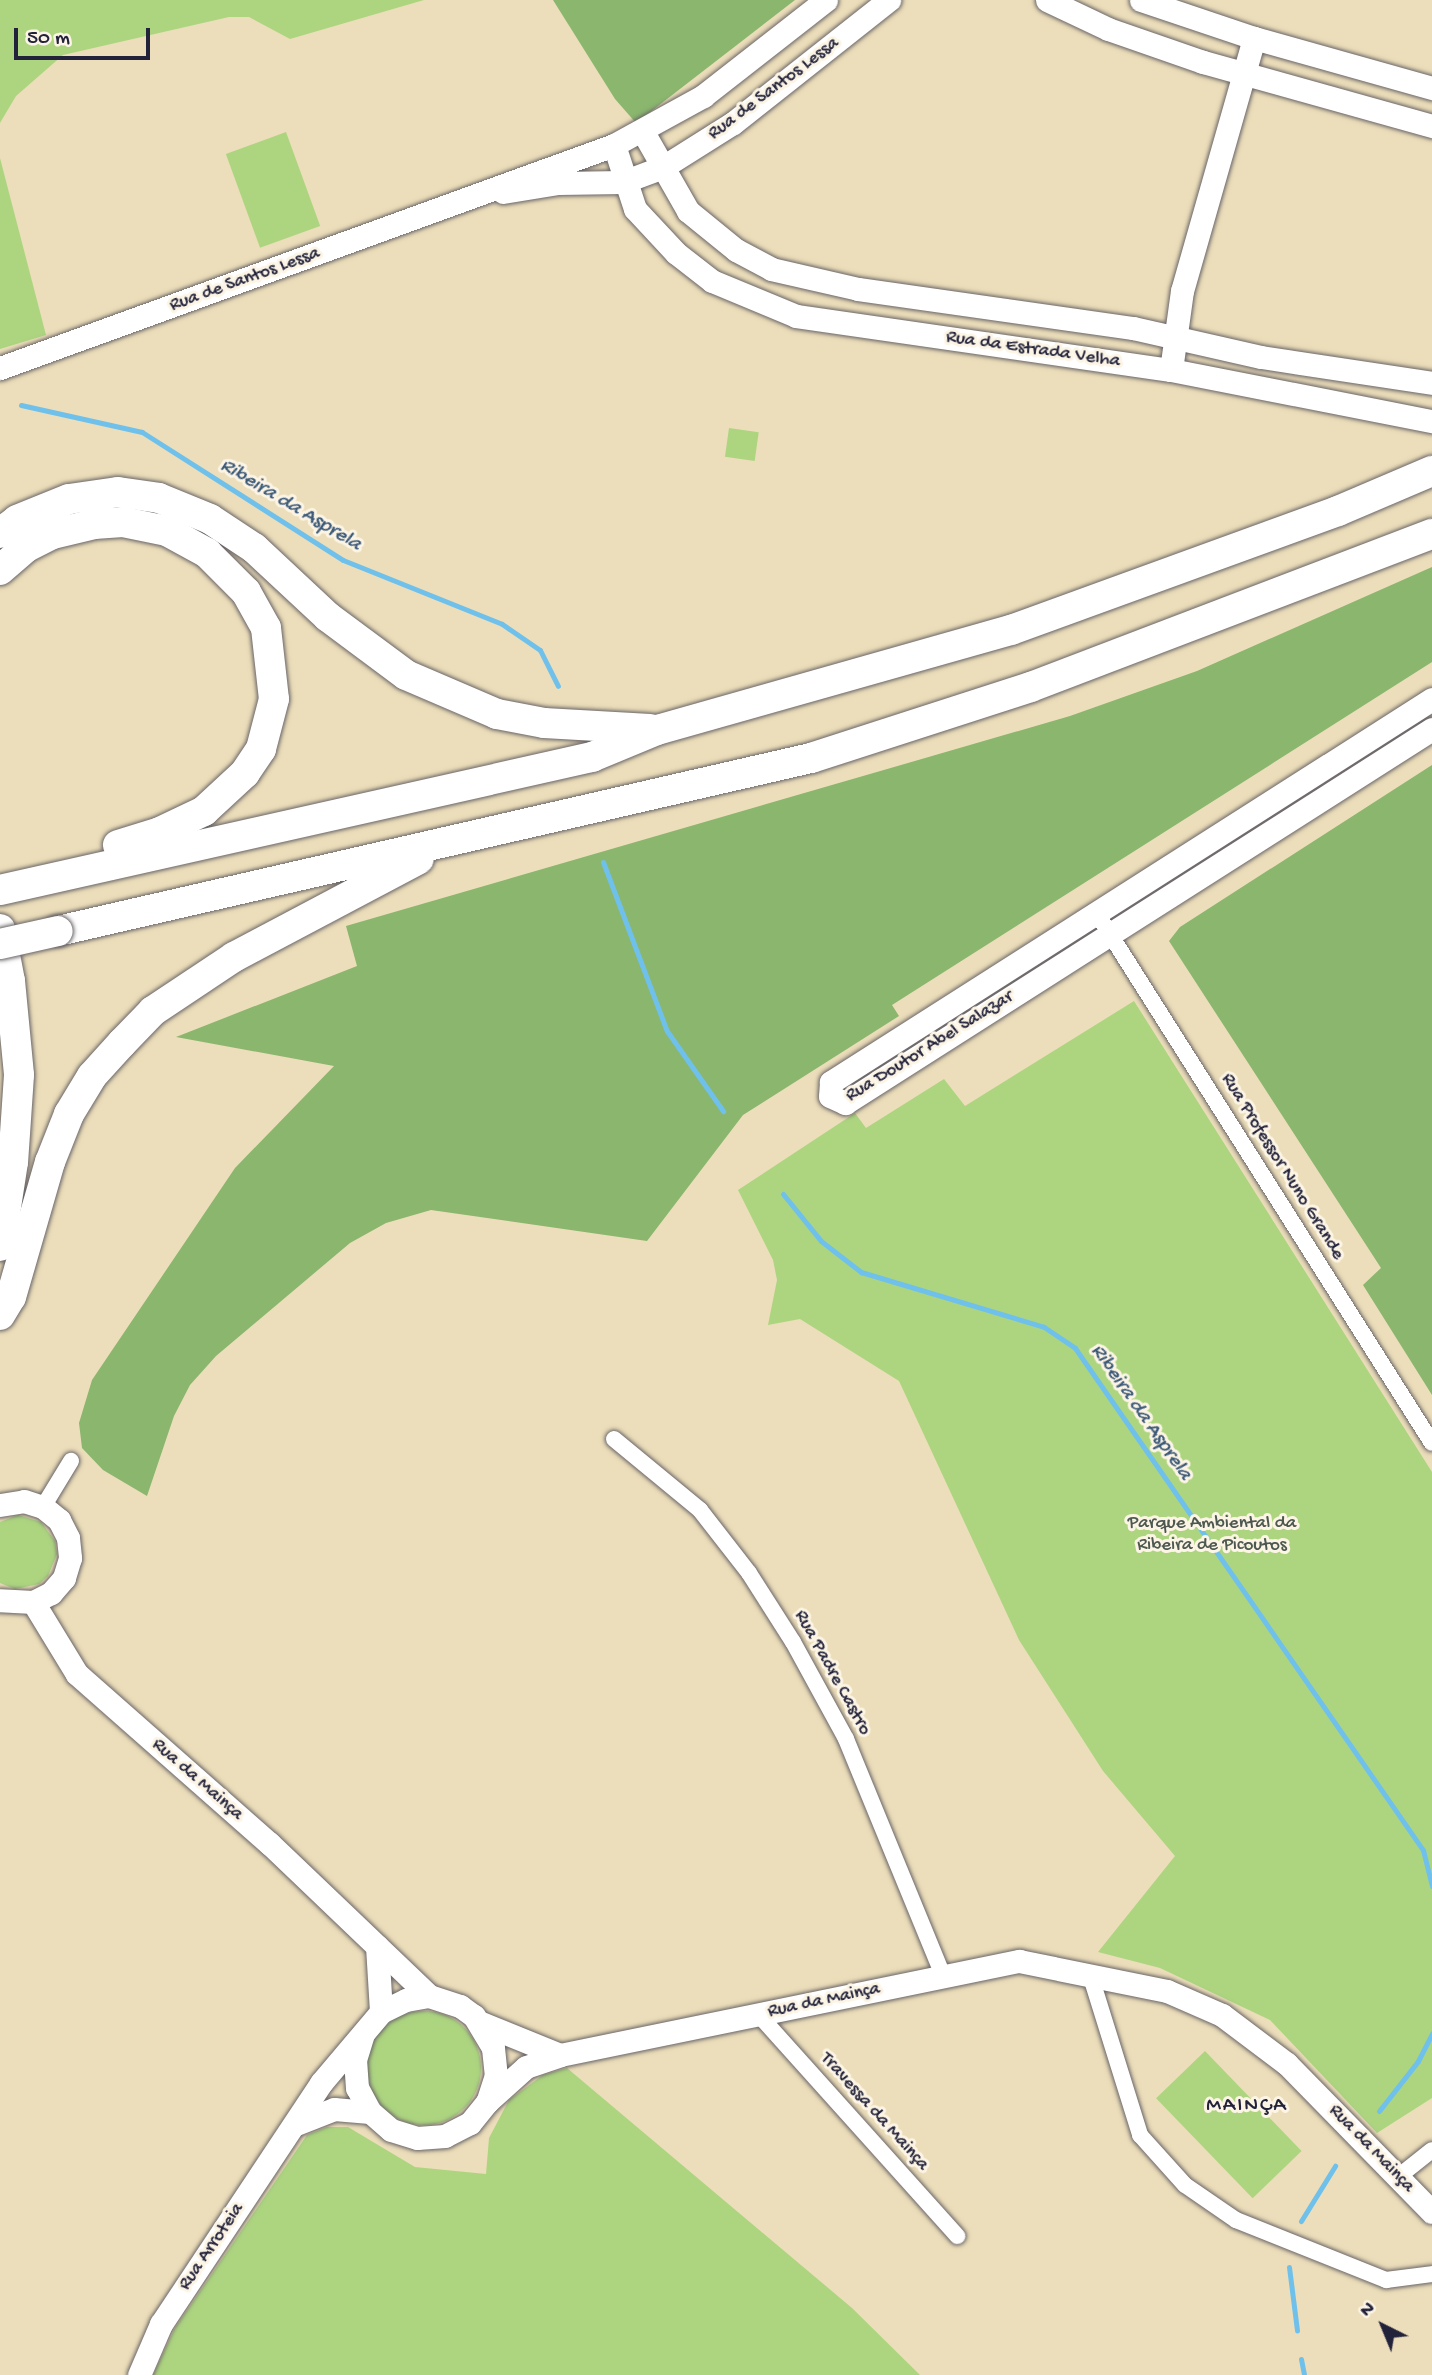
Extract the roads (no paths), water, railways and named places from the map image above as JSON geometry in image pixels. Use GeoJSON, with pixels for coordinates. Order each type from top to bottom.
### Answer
{"type":"FeatureCollection","features":[{"type":"Feature","properties":{"kind":"highway"},"geometry":{"type":"LineString","coordinates":[[0,890],[592,757],[657,730],[1012,630],[1338,511],[1432,471]]}},
{"type":"Feature","properties":{"kind":"highway"},"geometry":{"type":"LineString","coordinates":[[0,533],[17,520],[69,499],[118,492],[159,498],[209,519],[254,548],[328,617],[406,675],[497,715],[544,723],[657,730]]}},
{"type":"Feature","properties":{"kind":"highway"},"geometry":{"type":"LineString","coordinates":[[0,570],[25,548],[53,534],[94,524],[123,522],[167,531],[207,553],[246,592],[266,628],[270,653],[274,699],[261,749],[245,773],[204,811],[160,832],[63,862],[44,880]]}},
{"type":"Feature","properties":{"kind":"highway"},"geometry":{"type":"LineString","coordinates":[[0,944],[811,758],[1044,682],[1432,534]]}},
{"type":"Feature","properties":{"kind":"highway"},"geometry":{"type":"LineString","coordinates":[[0,1315],[11,1297],[50,1162],[69,1114],[92,1076],[122,1043],[153,1011],[234,957],[449,842]]}},
{"type":"Feature","properties":{"kind":"highway"},"geometry":{"type":"LineString","coordinates":[[0,929],[10,981],[19,1075],[13,1163],[0,1246]]}},
{"type":"Feature","properties":{"kind":"street","name":"Rua de Santos Lessa"},"geometry":{"type":"LineString","coordinates":[[0,368],[614,145],[643,132],[703,96],[826,0]]}},
{"type":"Feature","properties":{"kind":"street","name":"Rua de Santos Lessa"},"geometry":{"type":"LineString","coordinates":[[490,190],[514,193],[558,183],[623,182],[663,167],[733,123],[889,0]]}},
{"type":"Feature","properties":{"kind":"street"},"geometry":{"type":"LineString","coordinates":[[1047,0],[1108,29],[1244,73],[1432,126]]}},
{"type":"Feature","properties":{"kind":"street"},"geometry":{"type":"LineString","coordinates":[[1140,0],[1254,38],[1432,88]]}},
{"type":"Feature","properties":{"kind":"street"},"geometry":{"type":"LineString","coordinates":[[1171,370],[1182,291],[1254,38]]}},
{"type":"Feature","properties":{"kind":"street","name":"Rua da Estrada Velha"},"geometry":{"type":"LineString","coordinates":[[643,132],[688,211],[736,250],[807,280],[1175,336],[1261,357],[1432,383]]}},
{"type":"Feature","properties":{"kind":"street","name":"Rua da Estrada Velha"},"geometry":{"type":"LineString","coordinates":[[614,145],[623,182],[635,209],[676,253],[712,281],[796,316],[1171,370],[1423,419]]}},
{"type":"Feature","properties":{"kind":"street"},"geometry":{"type":"LineString","coordinates":[[895,332],[901,294]]}},
{"type":"Feature","properties":{"kind":"street","name":"Rua Doutor Abel Salazar"},"geometry":{"type":"LineString","coordinates":[[1432,699],[831,1082],[830,1096],[845,1102],[1432,729]]}},
{"type":"Feature","properties":{"kind":"street","name":"Rua Professor Nuno Grande"},"geometry":{"type":"LineString","coordinates":[[1096,912],[1432,1443]]}},
{"type":"Feature","properties":{"kind":"street","name":"Rua Padre Castro"},"geometry":{"type":"LineString","coordinates":[[614,1439],[699,1510],[750,1573],[793,1642],[846,1739],[943,1975]]}},
{"type":"Feature","properties":{"kind":"street"},"geometry":{"type":"LineString","coordinates":[[43,1507],[71,1461]]}},
{"type":"Feature","properties":{"kind":"street"},"geometry":{"type":"LineString","coordinates":[[0,1505],[24,1501],[43,1507],[59,1520],[68,1538],[70,1558],[64,1578],[51,1593],[33,1602],[0,1600]]}},
{"type":"Feature","properties":{"kind":"street","name":"Rua da Mainça"},"geometry":{"type":"LineString","coordinates":[[33,1602],[83,1680],[269,1843],[429,1996]]}},
{"type":"Feature","properties":{"kind":"street"},"geometry":{"type":"LineString","coordinates":[[377,1946],[381,2012]]}},
{"type":"Feature","properties":{"kind":"street","name":"Rua da Mainça"},"geometry":{"type":"LineString","coordinates":[[487,2102],[526,2067],[559,2055],[1019,1961],[1167,1991],[1222,2015],[1287,2064],[1432,2212]]}},
{"type":"Feature","properties":{"kind":"street"},"geometry":{"type":"LineString","coordinates":[[1090,1974],[1140,2135],[1185,2185],[1236,2220],[1386,2280],[1432,2274]]}},
{"type":"Feature","properties":{"kind":"street"},"geometry":{"type":"LineString","coordinates":[[481,2023],[493,2048],[496,2075],[487,2102],[470,2123],[445,2136],[418,2138],[391,2130],[370,2112],[357,2088],[355,2060],[363,2034],[381,2012],[406,2000],[429,1996],[460,2006],[481,2023],[559,2055]]}},
{"type":"Feature","properties":{"kind":"street","name":"Travessa da Mainça"},"geometry":{"type":"LineString","coordinates":[[759,2015],[957,2236]]}},
{"type":"Feature","properties":{"kind":"street","name":"Rua Arroteia"},"geometry":{"type":"LineString","coordinates":[[139,2375],[161,2324],[321,2083],[363,2034]]}},
{"type":"Feature","properties":{"kind":"street"},"geometry":{"type":"LineString","coordinates":[[296,2124],[334,2109],[370,2112]]}},
{"type":"Feature","properties":{"kind":"street"},"geometry":{"type":"LineString","coordinates":[[1398,2177],[1432,2150]]}},
{"type":"Feature","properties":{"kind":"waterway","name":"Ribeira da Asprela"},"geometry":{"type":"LineString","coordinates":[[21,405],[142,432],[343,560],[502,624],[540,650],[558,686]]}},
{"type":"Feature","properties":{"kind":"waterway","name":"Ribeira da Asprela"},"geometry":{"type":"LineString","coordinates":[[603,862],[667,1031],[723,1111]]}},
{"type":"Feature","properties":{"kind":"waterway","name":"Ribeira da Asprela"},"geometry":{"type":"LineString","coordinates":[[783,1194],[821,1241],[861,1272],[1044,1327],[1075,1348],[1423,1850],[1432,1886]]}},
{"type":"Feature","properties":{"kind":"waterway","name":"Ribeira da Asprela"},"geometry":{"type":"LineString","coordinates":[[1379,2111],[1418,2061],[1432,2033]]}},
{"type":"Feature","properties":{"kind":"waterway","name":"Ribeira da Asprela"},"geometry":{"type":"LineString","coordinates":[[1301,2221],[1335,2166]]}},
{"type":"Feature","properties":{"kind":"waterway","name":"Ribeira da Asprela"},"geometry":{"type":"LineString","coordinates":[[1289,2267],[1297,2330]]}},
{"type":"Feature","properties":{"kind":"waterway","name":"Ribeira da Asprela"},"geometry":{"type":"LineString","coordinates":[[1301,2359],[1304,2375]]}},
{"type":"Feature","properties":{"kind":"district","name":"MAINÇA"},"geometry":{"type":"Point","coordinates":[1247,2107]}},
{"type":"Feature","properties":{"kind":"park label","name":"Parque Ambiental da Ribeira de Picoutos"},"geometry":{"type":"Point","coordinates":[1212,1535]}}]}
